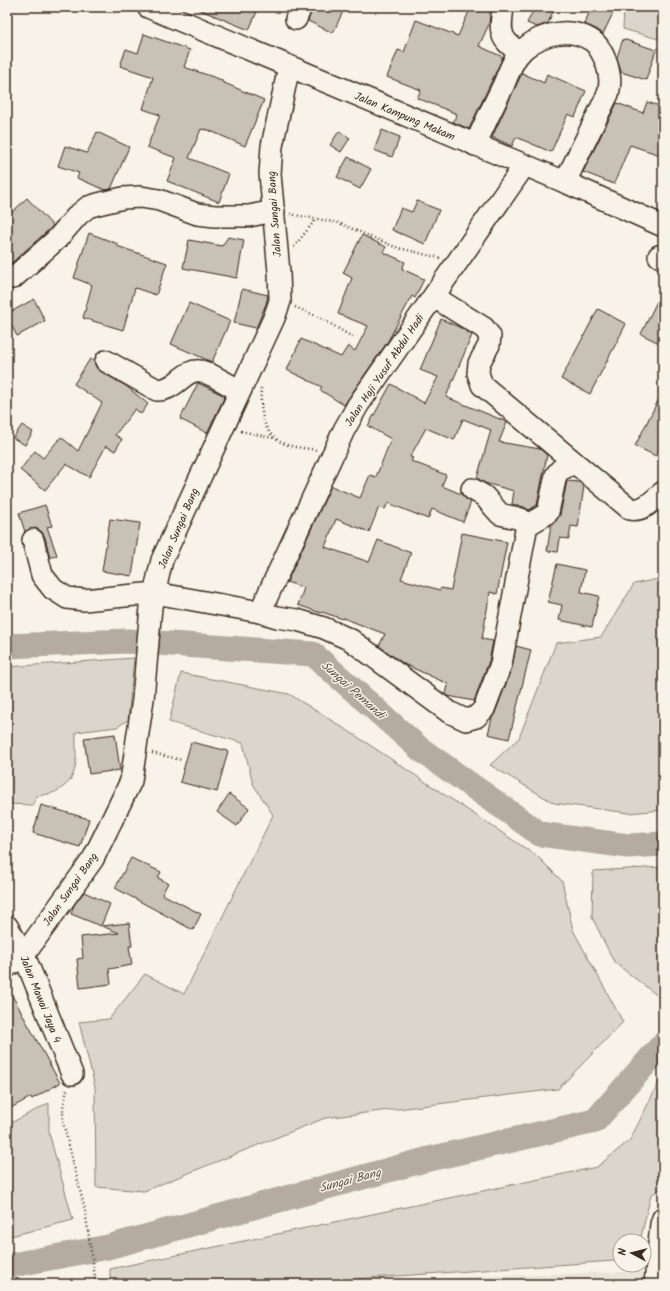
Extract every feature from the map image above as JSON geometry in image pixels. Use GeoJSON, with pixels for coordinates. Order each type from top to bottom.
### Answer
{"type":"FeatureCollection","features":[{"type":"Feature","properties":{"kind":"street","name":"Jalan Kampung Makam"},"geometry":{"type":"LineString","coordinates":[[148,7],[565,182],[663,226]]}},
{"type":"Feature","properties":{"kind":"street"},"geometry":{"type":"LineString","coordinates":[[503,7],[501,26],[503,36],[506,42],[520,53]]}},
{"type":"Feature","properties":{"kind":"street"},"geometry":{"type":"LineString","coordinates":[[475,145],[515,60],[525,48],[554,33],[572,34],[592,40],[598,46],[605,59],[611,85],[565,182]]}},
{"type":"Feature","properties":{"kind":"street","name":"Jalan Sungai Bang"},"geometry":{"type":"LineString","coordinates":[[15,961],[93,859],[131,781],[143,700],[153,600],[162,560],[274,318],[280,301],[279,272],[270,174],[272,146],[289,67]]}},
{"type":"Feature","properties":{"kind":"street","name":"Jalan Haji Yusuf Abdul Hadi"},"geometry":{"type":"LineString","coordinates":[[260,612],[333,453],[358,405],[524,166]]}},
{"type":"Feature","properties":{"kind":"street"},"geometry":{"type":"LineString","coordinates":[[13,278],[57,239],[78,215],[88,207],[98,204],[123,198],[141,197],[159,200],[197,214],[215,216],[248,216],[274,211]]}},
{"type":"Feature","properties":{"kind":"street"},"geometry":{"type":"LineString","coordinates":[[434,297],[484,328],[490,336],[489,345],[479,363],[478,373],[482,385],[630,509],[640,510],[663,492]]}},
{"type":"Feature","properties":{"kind":"street"},"geometry":{"type":"LineString","coordinates":[[106,361],[157,390],[167,389],[188,374],[197,371],[206,373],[240,391]]}},
{"type":"Feature","properties":{"kind":"street"},"geometry":{"type":"LineString","coordinates":[[526,526],[548,512],[556,475],[560,470],[574,463]]}},
{"type":"Feature","properties":{"kind":"street"},"geometry":{"type":"LineString","coordinates":[[33,540],[42,575],[53,589],[67,598],[84,600],[153,600],[260,612],[277,617],[297,620],[324,628],[351,640],[449,712],[466,720],[476,718],[484,709],[501,664],[526,526],[521,519],[500,514],[484,496],[472,489]]}},
{"type":"Feature","properties":{"kind":"street","name":"Jalan Mawai Jaya 4"},"geometry":{"type":"LineString","coordinates":[[7,926],[15,961],[72,1074]]}},
{"type":"Feature","properties":{"kind":"street"},"geometry":{"type":"LineString","coordinates":[[654,1283],[660,1224],[663,1218]]}},
{"type":"Feature","properties":{"kind":"path"},"geometry":{"type":"LineString","coordinates":[[274,211],[338,223],[395,247],[457,262]]}},
{"type":"Feature","properties":{"kind":"path"},"geometry":{"type":"LineString","coordinates":[[279,272],[298,241],[316,219]]}},
{"type":"Feature","properties":{"kind":"path"},"geometry":{"type":"LineString","coordinates":[[280,301],[319,317],[354,338]]}},
{"type":"Feature","properties":{"kind":"path"},"geometry":{"type":"LineString","coordinates":[[261,386],[262,412],[265,424],[273,438]]}},
{"type":"Feature","properties":{"kind":"path"},"geometry":{"type":"LineString","coordinates":[[224,427],[273,438],[286,445],[333,453]]}},
{"type":"Feature","properties":{"kind":"path"},"geometry":{"type":"LineString","coordinates":[[136,749],[182,760]]}},
{"type":"Feature","properties":{"kind":"path"},"geometry":{"type":"LineString","coordinates":[[72,1074],[63,1107],[63,1122],[85,1210],[96,1284]]}},
{"type":"Feature","properties":{"kind":"shaded area"},"geometry":{"type":"Polygon","coordinates":[[[624,7],[663,7],[663,42],[662,40],[623,29],[624,7]]]}},
{"type":"Feature","properties":{"kind":"shaded area"},"geometry":{"type":"Polygon","coordinates":[[[663,578],[663,810],[628,813],[554,803],[490,765],[519,738],[556,643],[601,637],[634,584],[663,578]]]}},
{"type":"Feature","properties":{"kind":"shaded area"},"geometry":{"type":"Polygon","coordinates":[[[134,658],[128,720],[117,727],[76,732],[76,759],[70,781],[64,787],[55,792],[37,796],[33,805],[7,804],[7,667],[134,658]]]}},
{"type":"Feature","properties":{"kind":"shaded area"},"geometry":{"type":"Polygon","coordinates":[[[181,673],[289,694],[350,732],[537,856],[562,881],[573,930],[623,1022],[558,1089],[325,1118],[144,1191],[96,1187],[95,1087],[79,1022],[109,1019],[145,974],[184,994],[273,815],[253,784],[243,743],[169,722],[181,673]]]}},
{"type":"Feature","properties":{"kind":"shaded area"},"geometry":{"type":"Polygon","coordinates":[[[663,867],[663,1000],[614,962],[592,917],[593,871],[663,867]]]}},
{"type":"Feature","properties":{"kind":"shaded area"},"geometry":{"type":"Polygon","coordinates":[[[663,1074],[663,1187],[651,1195],[642,1233],[612,1233],[612,1261],[282,1284],[110,1284],[110,1269],[597,1167],[630,1140],[663,1074]]]}},
{"type":"Feature","properties":{"kind":"shaded area"},"geometry":{"type":"Polygon","coordinates":[[[49,1103],[49,1133],[73,1220],[7,1237],[7,1125],[49,1103]]]}},
{"type":"Feature","properties":{"kind":"shaded area"},"geometry":{"type":"Polygon","coordinates":[[[612,1272],[650,1273],[663,1284],[376,1284],[464,1277],[612,1272]]]}},
{"type":"Feature","properties":{"kind":"building"},"geometry":{"type":"Polygon","coordinates":[[[193,7],[259,7],[249,30],[193,7]]]}},
{"type":"Feature","properties":{"kind":"building"},"geometry":{"type":"Polygon","coordinates":[[[313,7],[345,7],[333,33],[308,21],[313,7]]]}},
{"type":"Feature","properties":{"kind":"building"},"geometry":{"type":"Polygon","coordinates":[[[471,7],[491,7],[489,24],[479,46],[503,57],[469,129],[453,122],[457,114],[417,98],[421,90],[387,77],[398,50],[404,52],[416,20],[458,36],[471,7]]]}},
{"type":"Feature","properties":{"kind":"building"},"geometry":{"type":"Polygon","coordinates":[[[535,7],[555,7],[548,23],[537,27],[527,23],[535,7]]]}},
{"type":"Feature","properties":{"kind":"building"},"geometry":{"type":"Polygon","coordinates":[[[592,7],[616,7],[603,34],[584,24],[592,7]]]}},
{"type":"Feature","properties":{"kind":"building"},"geometry":{"type":"Polygon","coordinates":[[[144,34],[190,50],[184,67],[222,80],[222,82],[264,100],[245,146],[206,129],[201,129],[189,158],[229,174],[219,202],[167,181],[176,158],[147,147],[160,115],[143,109],[153,77],[120,66],[126,49],[138,53],[144,34]]]}},
{"type":"Feature","properties":{"kind":"building"},"geometry":{"type":"Polygon","coordinates":[[[623,39],[656,50],[646,80],[621,72],[617,57],[623,39]]]}},
{"type":"Feature","properties":{"kind":"building"},"geometry":{"type":"Polygon","coordinates":[[[522,73],[544,83],[547,74],[586,91],[575,117],[568,114],[551,152],[516,137],[512,146],[492,137],[522,73]]]}},
{"type":"Feature","properties":{"kind":"building"},"geometry":{"type":"Polygon","coordinates":[[[647,102],[663,107],[663,156],[630,145],[614,184],[583,172],[617,103],[643,113],[647,102]]]}},
{"type":"Feature","properties":{"kind":"building"},"geometry":{"type":"Polygon","coordinates":[[[382,130],[400,137],[392,157],[374,150],[382,130]]]}},
{"type":"Feature","properties":{"kind":"building"},"geometry":{"type":"Polygon","coordinates":[[[339,131],[350,138],[341,152],[330,145],[339,131]]]}},
{"type":"Feature","properties":{"kind":"building"},"geometry":{"type":"Polygon","coordinates":[[[97,132],[129,147],[111,189],[105,190],[77,178],[79,173],[58,166],[65,146],[87,153],[97,132]]]}},
{"type":"Feature","properties":{"kind":"building"},"geometry":{"type":"Polygon","coordinates":[[[348,157],[371,169],[360,189],[337,177],[348,157]]]}},
{"type":"Feature","properties":{"kind":"building"},"geometry":{"type":"Polygon","coordinates":[[[27,198],[53,226],[7,267],[7,217],[27,198]]]}},
{"type":"Feature","properties":{"kind":"building"},"geometry":{"type":"Polygon","coordinates":[[[417,201],[439,210],[425,244],[392,230],[401,208],[412,212],[417,201]]]}},
{"type":"Feature","properties":{"kind":"building"},"geometry":{"type":"Polygon","coordinates":[[[89,233],[118,244],[117,246],[167,263],[156,295],[135,288],[123,330],[83,318],[92,285],[74,278],[89,233]]]}},
{"type":"Feature","properties":{"kind":"building"},"geometry":{"type":"Polygon","coordinates":[[[362,235],[386,247],[383,252],[405,262],[402,269],[424,279],[415,298],[412,296],[388,341],[344,405],[320,390],[322,387],[287,370],[301,339],[341,357],[348,346],[355,351],[368,326],[338,314],[352,278],[343,273],[362,235]]]}},
{"type":"Feature","properties":{"kind":"building"},"geometry":{"type":"Polygon","coordinates":[[[228,237],[244,240],[237,278],[183,268],[189,240],[222,246],[228,237]]]}},
{"type":"Feature","properties":{"kind":"building"},"geometry":{"type":"Polygon","coordinates":[[[242,289],[268,295],[256,328],[234,323],[242,289]]]}},
{"type":"Feature","properties":{"kind":"building"},"geometry":{"type":"Polygon","coordinates":[[[663,289],[663,345],[641,334],[663,289]]]}},
{"type":"Feature","properties":{"kind":"building"},"geometry":{"type":"Polygon","coordinates":[[[34,299],[45,321],[17,336],[7,317],[7,314],[34,299]]]}},
{"type":"Feature","properties":{"kind":"building"},"geometry":{"type":"Polygon","coordinates":[[[189,303],[230,321],[212,362],[171,344],[189,303]]]}},
{"type":"Feature","properties":{"kind":"building"},"geometry":{"type":"Polygon","coordinates":[[[598,309],[626,324],[590,394],[561,379],[598,309]]]}},
{"type":"Feature","properties":{"kind":"building"},"geometry":{"type":"Polygon","coordinates":[[[441,319],[472,335],[446,397],[507,422],[499,442],[540,449],[547,455],[537,505],[529,510],[512,504],[514,491],[485,483],[477,478],[491,430],[463,419],[454,440],[426,428],[410,457],[413,458],[411,461],[446,475],[442,486],[461,494],[471,502],[463,522],[432,509],[428,519],[388,503],[385,509],[379,507],[369,532],[336,519],[325,547],[369,562],[378,540],[411,553],[401,579],[440,590],[441,588],[451,590],[462,533],[507,542],[497,594],[490,592],[482,639],[493,641],[489,661],[474,701],[446,695],[448,684],[404,664],[379,646],[385,634],[343,618],[321,613],[298,605],[304,588],[287,582],[331,486],[360,498],[370,475],[376,477],[391,439],[368,426],[391,384],[424,403],[438,377],[420,370],[441,319]]]}},
{"type":"Feature","properties":{"kind":"building"},"geometry":{"type":"Polygon","coordinates":[[[90,359],[94,361],[96,367],[100,371],[126,386],[148,404],[141,414],[135,409],[115,435],[122,439],[115,451],[106,446],[89,477],[66,464],[45,490],[20,470],[35,451],[43,458],[61,437],[78,451],[102,403],[74,384],[90,359]]]}},
{"type":"Feature","properties":{"kind":"building"},"geometry":{"type":"Polygon","coordinates":[[[198,383],[225,396],[207,433],[180,419],[198,383]]]}},
{"type":"Feature","properties":{"kind":"building"},"geometry":{"type":"Polygon","coordinates":[[[663,391],[663,442],[656,456],[635,446],[663,391]]]}},
{"type":"Feature","properties":{"kind":"building"},"geometry":{"type":"Polygon","coordinates":[[[22,425],[33,432],[25,445],[13,438],[22,425]]]}},
{"type":"Feature","properties":{"kind":"building"},"geometry":{"type":"Polygon","coordinates":[[[567,481],[579,482],[584,486],[578,527],[571,526],[569,539],[560,538],[558,552],[547,551],[551,525],[560,515],[567,481]]]}},
{"type":"Feature","properties":{"kind":"building"},"geometry":{"type":"Polygon","coordinates":[[[45,505],[52,526],[47,527],[57,555],[50,558],[45,537],[42,532],[36,528],[25,532],[19,513],[45,505]]]}},
{"type":"Feature","properties":{"kind":"building"},"geometry":{"type":"Polygon","coordinates":[[[110,519],[140,523],[132,576],[102,571],[110,519]]]}},
{"type":"Feature","properties":{"kind":"building"},"geometry":{"type":"Polygon","coordinates":[[[557,564],[585,570],[581,592],[599,596],[592,627],[559,620],[562,605],[548,602],[557,564]]]}},
{"type":"Feature","properties":{"kind":"building"},"geometry":{"type":"Polygon","coordinates":[[[516,646],[531,650],[509,739],[488,734],[492,718],[512,668],[516,646]]]}},
{"type":"Feature","properties":{"kind":"building"},"geometry":{"type":"Polygon","coordinates":[[[115,734],[120,770],[89,774],[84,738],[115,734]]]}},
{"type":"Feature","properties":{"kind":"building"},"geometry":{"type":"Polygon","coordinates":[[[191,742],[228,751],[217,792],[180,782],[191,742]]]}},
{"type":"Feature","properties":{"kind":"building"},"geometry":{"type":"Polygon","coordinates":[[[229,794],[249,808],[237,826],[217,812],[229,794]]]}},
{"type":"Feature","properties":{"kind":"building"},"geometry":{"type":"Polygon","coordinates":[[[41,805],[89,819],[80,847],[33,833],[41,805]]]}},
{"type":"Feature","properties":{"kind":"building"},"geometry":{"type":"Polygon","coordinates":[[[131,858],[161,872],[158,878],[168,883],[162,894],[201,914],[193,930],[115,888],[131,858]]]}},
{"type":"Feature","properties":{"kind":"building"},"geometry":{"type":"Polygon","coordinates":[[[84,892],[110,904],[101,926],[71,914],[74,905],[84,892]]]}},
{"type":"Feature","properties":{"kind":"building"},"geometry":{"type":"Polygon","coordinates":[[[129,923],[132,946],[129,946],[132,965],[109,969],[111,984],[80,988],[77,959],[83,958],[81,937],[119,933],[102,926],[129,923]]]}},
{"type":"Feature","properties":{"kind":"building"},"geometry":{"type":"Polygon","coordinates":[[[7,986],[60,1083],[32,1099],[31,1097],[7,1110],[7,986]]]}},
{"type":"Feature","properties":{"kind":"waterway","name":"Sungai Pemandi"},"geometry":{"type":"LineString","coordinates":[[7,646],[128,641],[313,654],[420,749],[540,834],[628,846],[663,844]]}},
{"type":"Feature","properties":{"kind":"waterway","name":"Sungai Bang"},"geometry":{"type":"LineString","coordinates":[[7,1266],[108,1247],[425,1160],[595,1121],[663,1044]]}}]}
